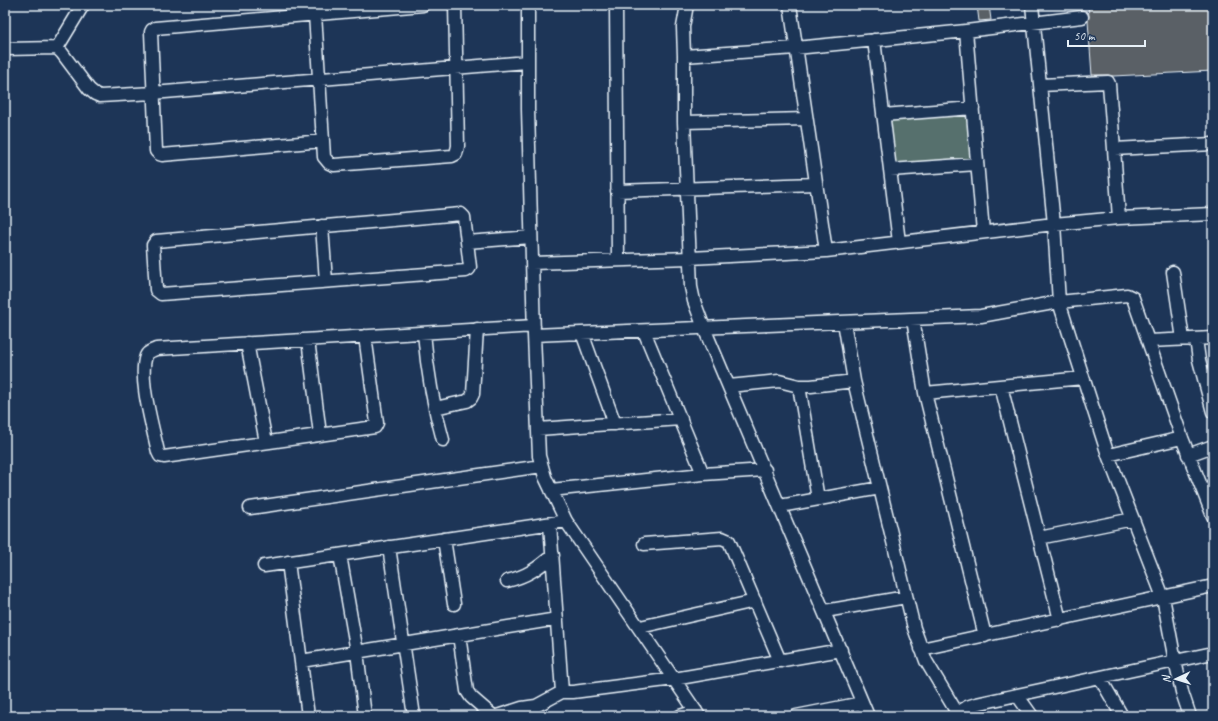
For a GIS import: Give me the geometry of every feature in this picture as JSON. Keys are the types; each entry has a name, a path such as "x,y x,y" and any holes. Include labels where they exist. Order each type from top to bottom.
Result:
{"street":[{"path":"57,48 83,5"},
{"path":"323,141 162,155 159,154 156,151 152,30 156,28 422,5"},
{"path":"315,14 324,157 329,163 334,164 452,156 456,154 458,146 455,5"},
{"path":"528,5 531,238 539,456 545,477 566,521 640,627 698,714 680,716"},
{"path":"616,5 618,259"},
{"path":"687,5 683,27 684,122 692,293 704,328 868,716"},
{"path":"790,5 826,251"},
{"path":"1032,5 1054,224 1059,302 1082,378 1108,455 1163,597 1182,692 1190,716"},
{"path":"684,56 796,48 966,32 1082,16"},
{"path":"966,32 983,232"},
{"path":"874,40 899,242"},
{"path":"5,49 57,48 89,89 100,96 153,93 528,62"},
{"path":"1040,85 1108,82 1118,218"},
{"path":"883,115 973,108"},
{"path":"684,122 806,119"},
{"path":"1114,149 1213,144"},
{"path":"890,170 977,164"},
{"path":"617,190 816,184"},
{"path":"461,214 464,217 470,267 466,271 161,294 156,290 153,245 156,241 322,226 461,214"},
{"path":"532,263 618,259 690,258 826,251 1054,224 1118,218 1213,214"},
{"path":"322,226 326,281"},
{"path":"467,242 531,238"},
{"path":"1173,272 1183,339"},
{"path":"365,336 376,425 375,427 164,457 160,456 145,390 144,369 146,356 149,351 156,349 477,329 582,333 981,316 1059,302 1127,295 1135,301 1182,438 1213,516"},
{"path":"913,319 925,392 985,636"},
{"path":"844,322 854,381 914,628 926,661 956,715 967,707 976,704 1213,652"},
{"path":"435,408 466,401 471,398 473,394 477,329"},
{"path":"644,331 703,474"},
{"path":"424,332 428,374 443,440"},
{"path":"582,333 615,424"},
{"path":"1196,338 1199,360 1213,412"},
{"path":"1149,341 1213,338"},
{"path":"308,340 320,434"},
{"path":"247,343 266,442"},
{"path":"925,392 1082,378"},
{"path":"729,386 779,381 799,386 811,386 854,381"},
{"path":"799,386 818,499"},
{"path":"1001,386 1060,620"},
{"path":"538,430 681,419"},
{"path":"1108,455 1182,438"},
{"path":"1188,454 1213,446"},
{"path":"250,508 542,466"},
{"path":"551,490 703,474 764,470"},
{"path":"780,506 880,488"},
{"path":"1039,538 1133,519"},
{"path":"264,566 566,521"},
{"path":"550,524 562,692"},
{"path":"444,539 454,604"},
{"path":"644,544 726,539 729,541 780,661"},
{"path":"389,547 414,716"},
{"path":"340,555 357,652 365,716"},
{"path":"507,581 526,575 553,556"},
{"path":"288,562 308,716"},
{"path":"921,649 1213,586"},
{"path":"824,611 906,597"},
{"path":"640,627 755,601"},
{"path":"301,661 557,620"},
{"path":"459,635 467,691 471,698 493,716"},
{"path":"497,716 522,708 536,706 562,692 574,692 674,679 841,650"},
{"path":"1100,678 1122,716"},
{"path":"1017,695 1032,716"},
{"path":"796,716 862,703"}],"green space":[{"path":"967,113 972,160 895,165 890,120"}],"building":[{"path":"977,5 989,5 991,20 979,21"},
{"path":"1088,5 1213,5 1213,71 1113,76 1092,75"}]}
